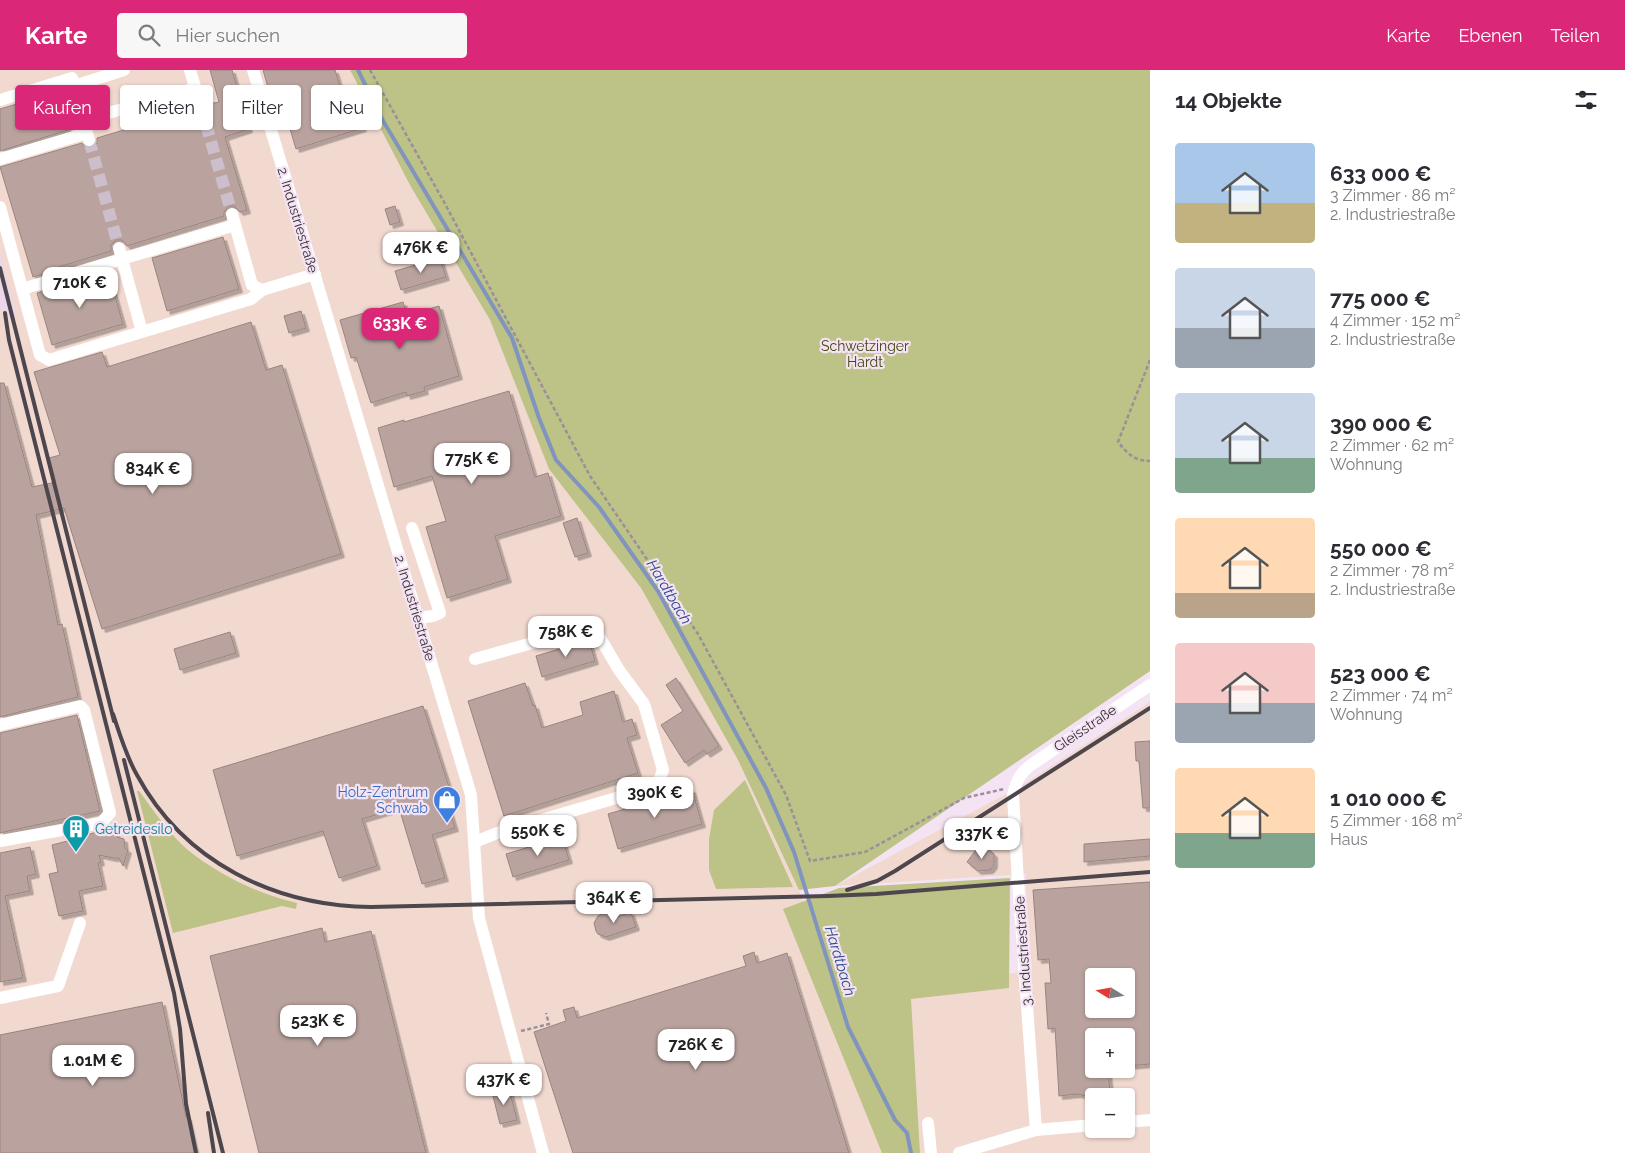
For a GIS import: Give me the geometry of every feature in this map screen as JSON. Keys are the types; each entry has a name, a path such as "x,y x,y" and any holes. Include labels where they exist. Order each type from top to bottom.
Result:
{"street":[{"path":"0,100 72,78 123,70"},
{"path":"190,70 195,85"},
{"name":"2. Industriestraße","path":"253,70 471,795 479,918 543,1153"},
{"path":"0,159 88,136 86,130"},
{"path":"0,207 40,355 49,360 251,299 262,290 315,274"},
{"path":"22,289 120,254 233,220 252,285 262,290"},
{"path":"120,254 142,332"},
{"path":"412,528 440,613 434,616 418,618"},
{"path":"475,659 593,626 619,670 644,704 663,770 657,786 497,833 475,842"},
{"name":"Gleisstraße","path":"1021,774 1031,764 1150,684"},
{"path":"0,725 80,706 84,710 110,813 101,823 0,841"},
{"name":"3. Industriestraße","path":"1021,774 1013,795 1036,1130"},
{"path":"0,998 58,986 80,924"},
{"path":"1135,1121 1150,1120"},
{"path":"928,1123 931,1153"},
{"path":"959,1153 1036,1130 1085,1126"}],"path":[{"path":"370,70 444,202 590,476 698,634 786,795 810,861 865,852 964,798 1015,786"},
{"path":"1150,360 1118,442 1129,455 1142,461 1150,461"},
{"path":"510,1034 549,1024 546,1013"}],"shaded area":[{"path":"0,70 350,70 358,85 311,85 311,130 381,130 411,187 490,320 549,469 641,588 738,760 799,890 847,1027 905,990 1032,970 1025,874 835,886 1021,786 1150,702 1150,1153 0,1153"},
{"path":"0,252 16,316 9,317 0,309"}],"green space":[{"name":"Schwetzinger Hardt","path":"350,70 1150,70 1150,671 835,886 799,890 738,760 641,588 549,469 490,320 411,187 381,130 382,85 358,85"},
{"path":"745,780 793,887 716,889 709,870 709,839 714,810"},
{"path":"137,791 139,791 174,837 200,859 213,868 254,889 297,903 296,909 282,906 173,933"},
{"path":"1010,878 1009,988 911,999 920,1153 882,1153 783,909 839,888"}],"building":[{"path":"210,70 232,70 236,85 223,85 223,130 246,130 225,137 247,210 240,212 234,206 229,206 224,212 224,216 127,246 122,240 116,240 111,245 111,251 46,271 46,273 33,277 0,167 82,143 86,148 92,148 97,143 97,138 123,130 213,130 213,103 219,102"},
{"path":"263,70 335,70 340,85 311,85 311,130 357,130 296,149 290,130 301,130 301,85 267,85"},
{"path":"15,105 15,130 68,130 0,151 0,109"},
{"path":"395,206 400,222 390,225 385,209"},
{"path":"223,237 239,289 167,311 152,258"},
{"path":"440,258 446,277 401,290 395,271"},
{"path":"108,272 123,324 52,345 37,293"},
{"path":"403,302 407,315 439,306 459,376 424,387 425,391 407,396 406,392 371,403 356,357 351,358 340,320"},
{"path":"301,311 306,328 289,333 284,316"},
{"path":"251,322 266,370 282,365 341,554 102,629 64,508 36,515 58,625 62,624 78,697 0,717 0,383 4,383 32,487 56,482 49,458 60,455 34,372 102,352 107,367"},
{"path":"509,391 535,477 548,473 561,516 495,536 508,579 447,598 426,527 446,521 432,476 394,487 378,428"},
{"path":"577,518 588,553 575,557 563,523"},
{"path":"230,632 236,653 180,670 174,649"},
{"path":"589,640 595,661 542,677 536,656"},
{"path":"676,678 719,746 707,754 704,750 685,763 661,725 683,711 666,685"},
{"path":"525,683 533,706 535,705 542,728 583,715 580,702 614,691 623,722 632,719 637,735 627,738 638,773 504,816 468,701"},
{"path":"423,706 451,793 445,795 455,828 432,835 445,878 422,884 399,808 362,819 377,866 339,878 323,831 237,856 213,770"},
{"path":"77,715 100,811 0,833 0,733"},
{"path":"1150,741 1150,808 1143,808 1139,761 1136,761 1135,742"},
{"path":"692,789 702,824 618,849 608,814"},
{"path":"115,827 117,837 124,839 125,848 128,850 123,866 119,858 99,855 101,862 98,863 103,886 79,891 83,911 59,916 49,874 58,872 52,845"},
{"path":"562,837 569,860 513,877 506,854"},
{"path":"1150,839 1150,856 1084,862 1084,844"},
{"path":"30,847 36,874 27,876 30,891 5,896 23,978 0,982 0,853"},
{"path":"987,848 994,854 994,865 990,870 978,871 967,862 976,850"},
{"path":"1150,882 1150,1064 1135,1065 1135,1028 1085,1028 1085,1078 1109,1078 1110,1088 1085,1088 1085,1096 1077,1094 1059,1096 1055,1028 1048,1029 1045,983 1051,983 1049,959 1038,960 1033,890"},
{"path":"631,912 636,927 606,937 598,934 596,931 594,923 598,916 609,913 617,917"},
{"path":"322,928 325,942 371,931 426,1153 259,1153 210,956"},
{"path":"754,952 757,963 787,953 849,1153 573,1153 534,1032 566,1021 563,1010 574,1007 577,1018 746,966 743,956"},
{"path":"162,1002 186,1117 188,1117 196,1153 0,1153 0,1035"},
{"path":"509,1088 517,1120 500,1124 492,1092"}],"waterway":[{"name":"Hardtbach","path":"358,70 382,119 512,338 539,418 556,460 599,507 658,591 766,788 794,852 848,1027 895,1120 907,1133 911,1153"}],"tunnel":[{"path":"208,130 232,214"},
{"path":"89,140 119,248"}],"railway":[{"path":"0,268 114,721"},
{"path":"5,313 9,340 174,993 180,1029 186,1104 196,1153"},
{"path":"847,890 877,881 895,871 1150,708"},
{"path":"113,714 133,768 157,806 180,832 206,855 235,873 267,888 300,898 335,905 371,907 828,896 876,894 1150,872"},
{"path":"124,760 223,1153"},
{"path":"208,1113 214,1153"}],"place":[{"name":"Holz-Zentrum Schwab","path":"447,824"},
{"name":"Getreidesilo","path":"76,853"}]}
